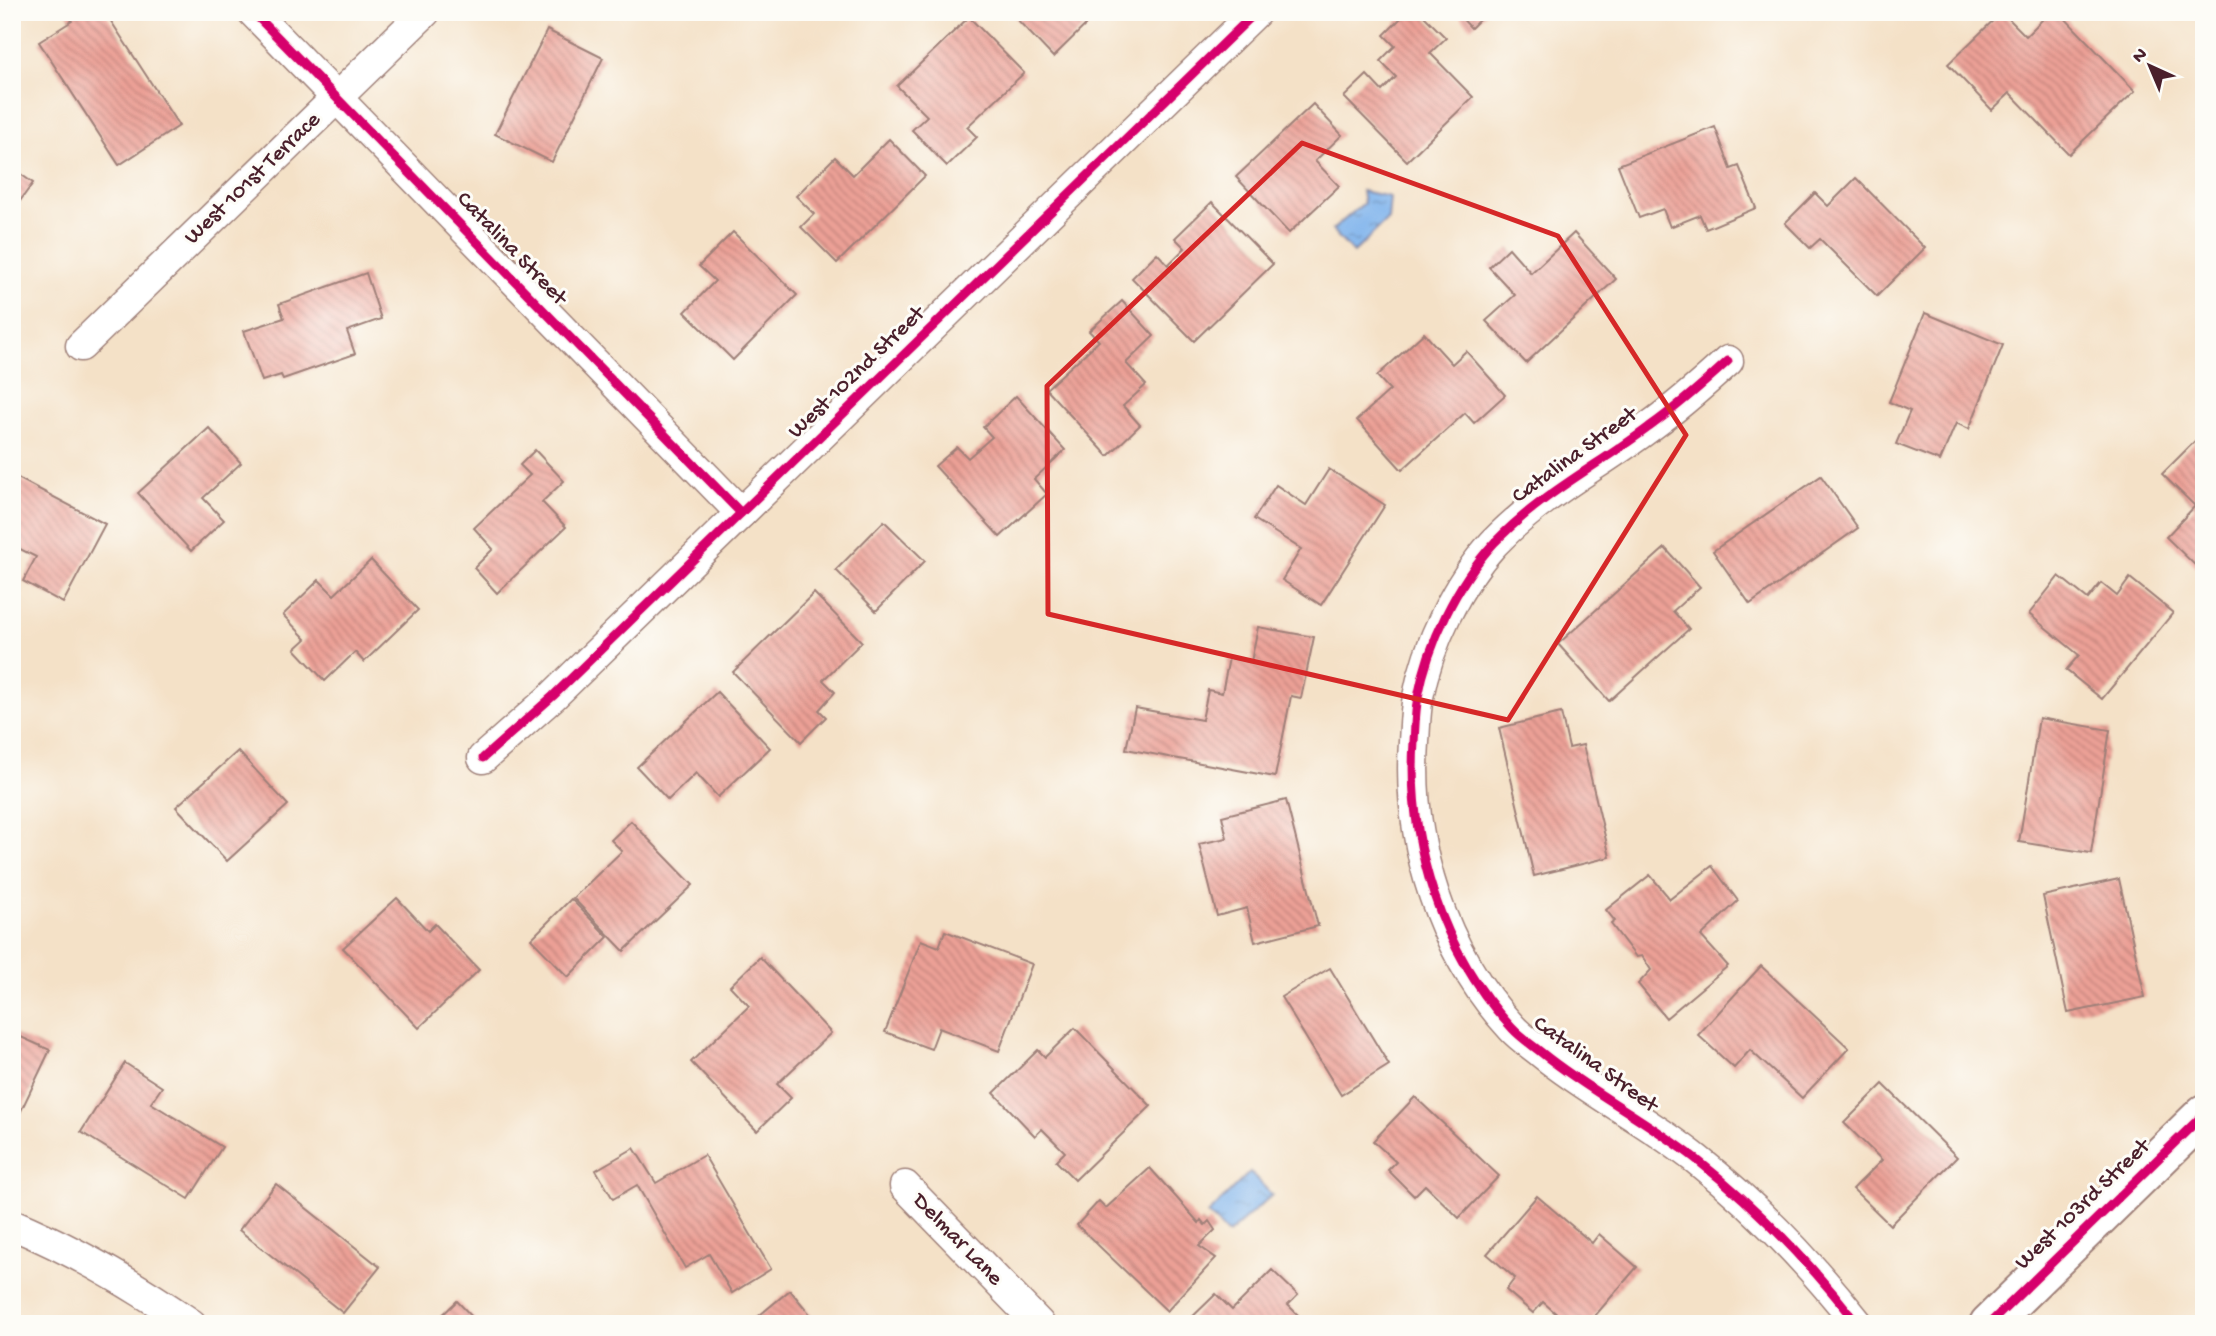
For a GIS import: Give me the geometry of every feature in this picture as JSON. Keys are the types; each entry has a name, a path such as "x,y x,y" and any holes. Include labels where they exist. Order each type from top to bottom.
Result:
{"main road":[{"name":"West 103rd Street","path":"1989,1324 2204,1114"}],"street":[{"name":"Catalina Street","path":"253,12 741,513"},
{"name":"West 101st Terrace","path":"81,346 425,12"},
{"name":"West 102nd Street","path":"483,758 553,696 1256,12"},
{"name":"Catalina Street","path":"1728,361 1648,429 1539,500 1493,544 1471,573 1436,636 1418,698 1413,764 1414,802 1429,877 1441,914 1471,976 1513,1029 1562,1069 1695,1158 1775,1228 1825,1281 1858,1324"},
{"name":"Delmar Lane","path":"905,1186 1039,1324"},
{"path":"12,1224 59,1244 141,1289 191,1324"}],"highlighted area":[{"path":"1302,143 1558,236 1686,435 1508,720 1048,614 1047,386"}],"water":[{"path":"1362,191 1390,197 1388,219 1353,253 1332,230 1364,203"},
{"path":"1250,1172 1272,1195 1228,1234 1208,1214"}],"building":[{"path":"66,12 105,12 179,126 119,165 39,42 72,21"},
{"path":"1010,12 1099,12 1053,57"},
{"path":"1407,12 1420,12 1446,38 1430,53 1473,97 1407,161 1344,97 1367,75 1382,91 1396,77 1380,61 1395,46 1384,35"},
{"path":"1456,12 1487,12 1471,28"},
{"path":"2002,12 2026,36 2050,12 2059,12 2135,91 2069,154 2010,93 1992,110 1948,64"},
{"path":"969,17 1024,73 967,127 977,137 947,166 912,130 927,116 897,86"},
{"path":"547,30 603,58 552,162 495,134"},
{"path":"1313,104 1342,135 1315,161 1339,186 1289,233 1236,177"},
{"path":"1715,127 1731,169 1739,166 1756,208 1706,229 1700,215 1670,227 1663,209 1639,218 1618,165"},
{"path":"889,139 925,176 837,263 801,227 814,214 796,196 835,157 853,175"},
{"path":"12,168 33,183 12,212"},
{"path":"1856,178 1925,248 1877,296 1820,239 1810,248 1785,223 1815,193 1828,206"},
{"path":"1212,202 1273,264 1194,341 1132,278 1157,253 1168,265 1185,248 1175,238"},
{"path":"733,232 797,295 733,360 685,312 715,281 699,266"},
{"path":"1574,233 1616,279 1526,363 1486,321 1515,295 1489,267 1509,248 1531,273"},
{"path":"366,273 381,319 347,331 355,354 283,379 281,375 262,381 244,331 284,318 279,304"},
{"path":"1122,301 1154,336 1126,363 1146,385 1123,406 1140,425 1108,456 1046,389 1099,341 1089,331"},
{"path":"1925,313 2003,345 1969,429 1956,423 1940,461 1896,444 1910,411 1889,402"},
{"path":"1424,333 1452,364 1466,351 1505,395 1474,423 1465,413 1402,470 1357,420 1390,390 1377,376"},
{"path":"1016,396 1065,450 1034,479 1047,494 1000,537 935,466 957,447 968,458 992,437 983,427"},
{"path":"209,428 241,463 203,498 224,520 191,551 138,493"},
{"path":"2197,439 2204,446 2204,574 2166,537 2195,506 2162,474"},
{"path":"535,450 564,481 542,502 566,527 497,593 474,568 493,549 474,528 530,475 520,465"},
{"path":"1329,469 1385,505 1321,605 1282,580 1301,549 1254,519 1276,485 1306,505"},
{"path":"12,475 105,524 63,603 23,581 36,557 12,545"},
{"path":"1821,476 1858,528 1750,604 1713,551"},
{"path":"884,521 925,561 876,611 836,570"},
{"path":"1665,548 1700,587 1673,611 1689,629 1609,701 1558,644"},
{"path":"371,560 418,610 364,662 355,652 325,681 295,649 306,639 283,615 319,580 334,595"},
{"path":"2059,576 2088,599 2101,583 2117,596 2130,578 2173,613 2102,699 2066,670 2079,655 2029,614"},
{"path":"814,593 862,642 823,680 835,692 819,710 826,717 801,742 733,672"},
{"path":"1258,627 1314,637 1301,698 1291,696 1275,777 1126,749 1135,708 1202,720 1208,690 1222,693 1229,658 1251,662"},
{"path":"717,692 770,748 718,797 696,773 668,800 637,767"},
{"path":"1561,713 1569,748 1583,745 1610,857 1534,876 1499,728"},
{"path":"2039,718 2110,730 2091,853 2019,842"},
{"path":"238,751 288,805 227,861 176,807"},
{"path":"1286,800 1318,926 1255,942 1247,908 1217,916 1199,844 1227,838 1222,816"},
{"path":"631,821 693,885 624,951 573,898 622,851 611,840"},
{"path":"1712,866 1738,901 1701,936 1728,966 1666,1018 1638,984 1651,970 1642,956 1636,957 1611,924 1615,921 1606,910 1650,875 1670,899"},
{"path":"2119,879 2145,997 2068,1013 2043,896"},
{"path":"397,898 428,931 435,924 479,970 419,1028 343,948"},
{"path":"571,899 608,937 568,977 531,939"},
{"path":"945,931 1032,964 999,1051 939,1028 931,1049 885,1032 921,940 939,947"},
{"path":"760,957 831,1033 777,1084 791,1098 757,1131 691,1062 749,1006 730,986"},
{"path":"1761,966 1849,1048 1802,1098 1750,1050 1734,1068 1698,1035"},
{"path":"1330,968 1389,1065 1341,1095 1281,997"},
{"path":"1075,1028 1151,1106 1075,1180 1056,1161 1065,1152 1042,1129 1035,1136 994,1093 1038,1050 1045,1057"},
{"path":"12,1033 50,1050 20,1113 12,1109"},
{"path":"125,1063 162,1087 151,1103 222,1147 189,1199 81,1132"},
{"path":"1883,1084 1957,1157 1890,1225 1853,1189 1882,1160 1844,1123"},
{"path":"1415,1097 1499,1176 1459,1218 1425,1185 1414,1196 1388,1170 1396,1162 1373,1141"},
{"path":"634,1148 656,1183 704,1155 771,1269 732,1293 709,1254 685,1268 637,1185 613,1199 596,1170"},
{"path":"1150,1168 1199,1223 1201,1220 1205,1225 1209,1221 1215,1230 1199,1246 1216,1258 1167,1311 1077,1225 1099,1201 1106,1208"},
{"path":"276,1184 380,1267 343,1313 239,1230"},
{"path":"1537,1196 1592,1243 1599,1234 1637,1267 1588,1324 1568,1324 1543,1302 1533,1313 1506,1290 1515,1278 1487,1254"},
{"path":"1272,1270 1298,1295 1288,1305 1307,1324 1185,1324 1216,1294 1232,1310"},
{"path":"790,1290 818,1324 749,1324"},
{"path":"457,1301 479,1324 433,1324"}],"cycle path":[{"path":"253,12 741,513"},
{"path":"483,758 553,696 1256,12"},
{"path":"1728,361 1659,419 1531,510 1494,543 1468,576 1437,636 1418,697 1413,780 1417,819 1423,857 1448,931 1487,998 1512,1028 1579,1081 1658,1131 1719,1177 1782,1237 1858,1324"},
{"path":"1989,1324 2204,1114"}]}
